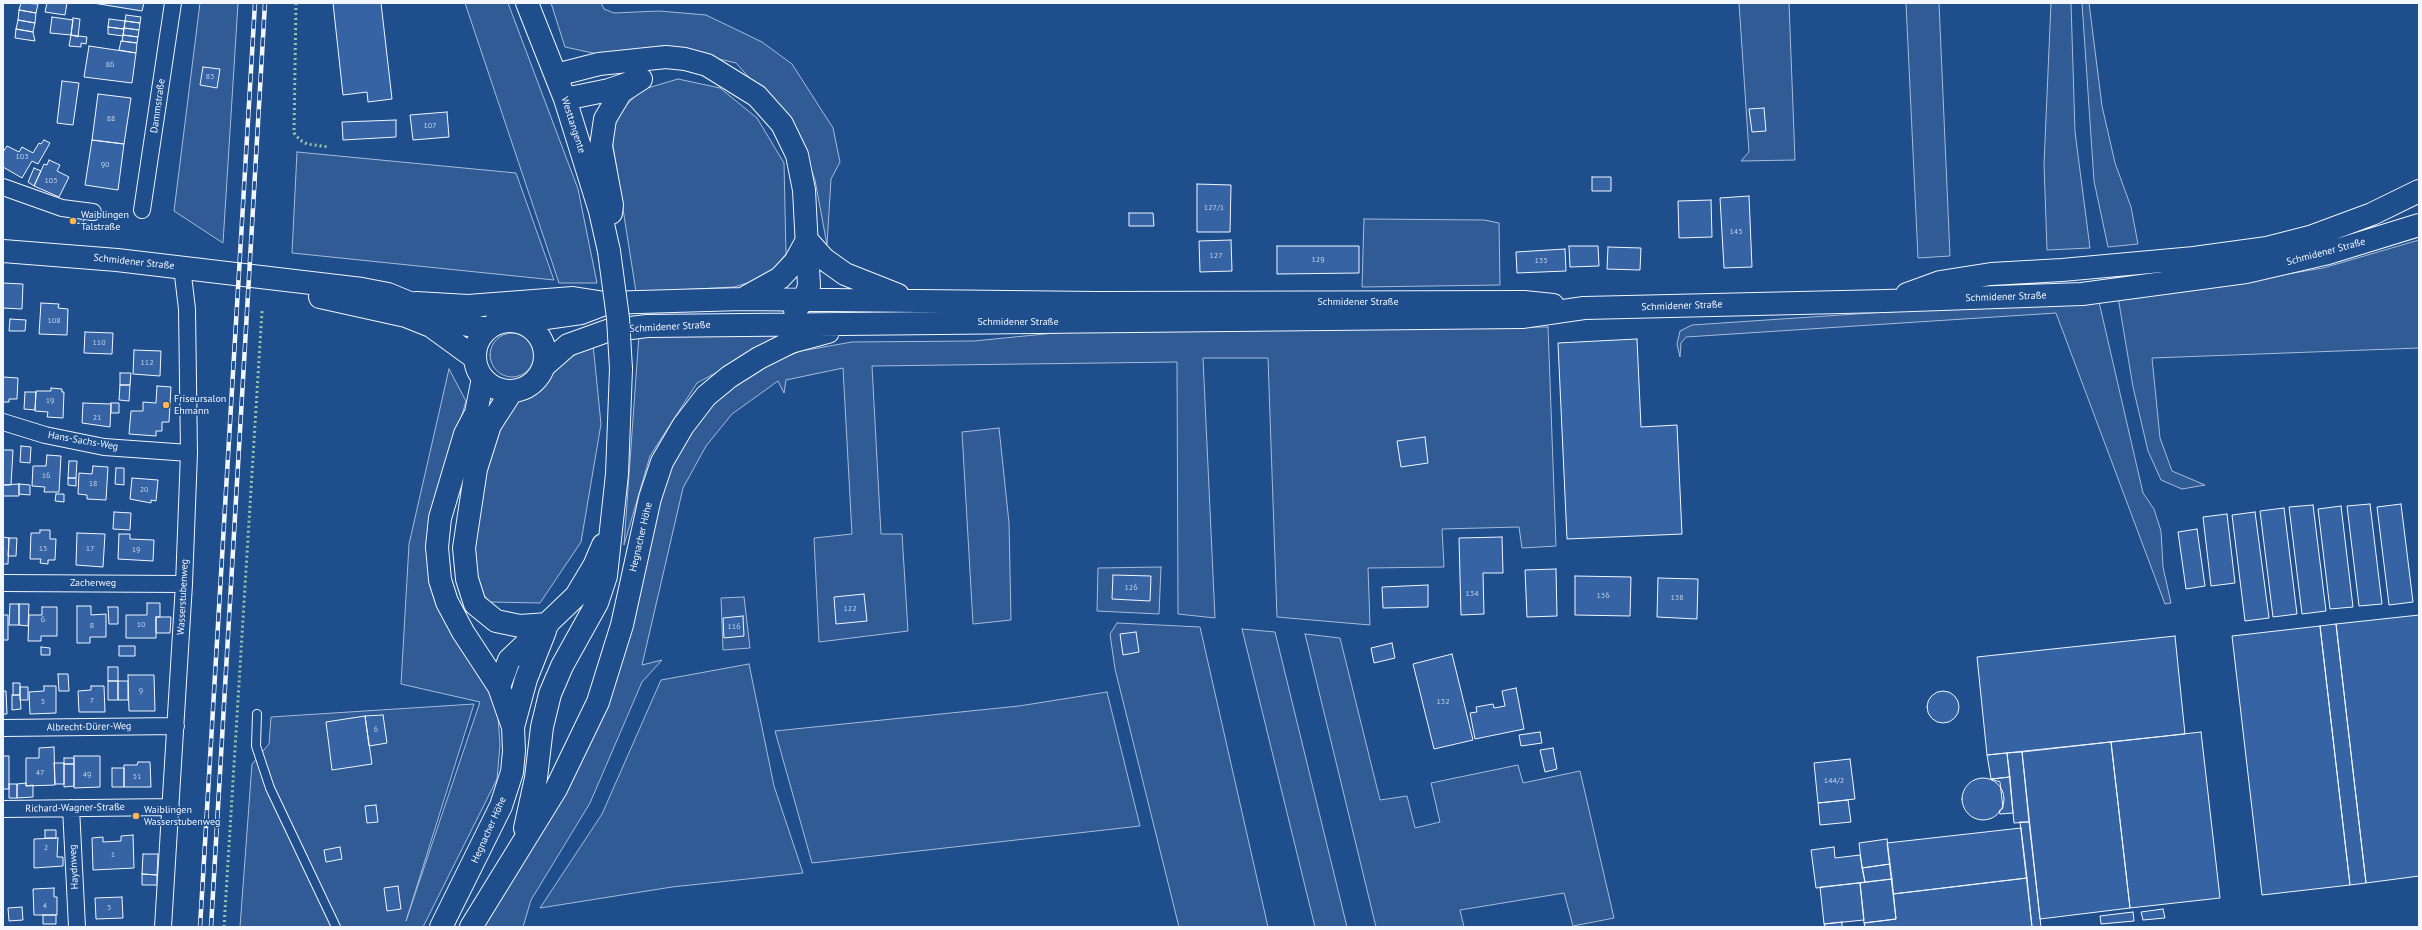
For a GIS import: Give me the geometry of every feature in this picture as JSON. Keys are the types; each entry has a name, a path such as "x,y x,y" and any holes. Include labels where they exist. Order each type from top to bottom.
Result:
{"main road":[{"name":"Westtangente","path":"527,3 565,99 600,210 608,247"},
{"path":"556,75 599,64 666,57 685,59 707,65 757,96 782,124 797,155 804,190 809,286 804,300 783,325"},
{"path":"565,99 609,90 656,73 675,71 699,72 730,78"},
{"path":"608,247 612,205 601,146 605,119 621,92 641,79"},
{"path":"1885,301 1940,282 1992,274 2062,270 2194,258 2267,248 2310,237 2372,214 2419,191"},
{"name":"Schmidener Straße","path":"416,303 468,306 573,298 605,304 742,299 918,301 1252,312 1522,317 1584,308 1885,301 2082,294 2198,280 2246,272 2328,253 2419,225"},
{"path":"742,299 780,278 795,262 807,240"},
{"name":"Schmidener Straße","path":"807,240 824,259 845,274 870,286 918,301"},
{"name":"Hegnacher Höhe","path":"521,845 536,778 542,727 550,694 562,666 597,602 606,576 617,467 622,369 608,247"},
{"name":"Schmidener Straße","path":"3,251 182,267 264,279 362,289 388,294 416,303 458,323 488,329"},
{"name":"Schmidener Straße","path":"264,279 303,294 406,316 431,326 479,368"},
{"name":"Schmidener Straße","path":"518,322 581,313 605,304"},
{"name":"Schmidener Straße","path":"544,366 568,345 607,331 675,325 783,325 1252,312"},
{"path":"508,321 518,322 529,326 537,334 543,344 545,355 544,366 532,383 512,391 501,390 491,385 479,368 481,337 488,329 508,321"},
{"name":"Hegnacher Höhe","path":"471,927 556,789 598,702 622,625 650,498 662,462 683,426 706,396 729,377 759,358 791,342 863,323"},
{"name":"Hegnacher Höhe","path":"479,368 476,412 465,434 440,518 437,547 440,580 447,602 463,632 499,686 513,727"},
{"path":"512,391 490,425 476,469 464,548 467,579 475,604 496,621 520,626 548,624"},
{"name":"Hegnacher Höhe","path":"499,686 509,660 576,596 594,566 610,525"},
{"name":"Hegnacher Höhe","path":"441,927 501,806 512,772 513,727 526,679 548,624"}],"street":[{"name":"Dammstraße","path":"142,210 173,3"},
{"path":"3,187 62,208 93,212"},
{"name":"Wasserstubenweg","path":"163,927 184,584 189,453 187,309 182,267"},
{"name":"Hans-Sachs-Weg","path":"3,422 45,435 104,447 189,453"},
{"name":"Zacherweg","path":"3,583 184,584"},
{"name":"Albrecht-Dürer-Weg","path":"3,728 176,726"},
{"name":"Richard-Wagner-Straße","path":"3,809 171,807"},
{"name":"Haydnweg","path":"71,808 76,927"}],"lane":[{"path":"257,714 256,746 270,788 336,927"}],"shaded area":[{"path":"200,3 238,3 223,243 174,211"},
{"path":"465,3 508,3 578,189 597,283 559,283"},
{"path":"551,3 601,3 604,9 614,13 659,11 706,15 762,42 792,64 833,128 840,162 831,179 827,245 815,180 797,131 736,63 663,46 602,55 565,47"},
{"path":"1739,3 1789,3 1795,160 1741,161 1749,152"},
{"path":"1906,3 1939,3 1950,256 1918,258"},
{"path":"2051,3 2071,3 2075,132 2090,248 2047,250 2044,164"},
{"path":"2082,3 2089,3 2102,106 2115,163 2131,207 2138,244 2108,247 2094,181"},
{"path":"678,79 720,88 757,118 784,163 786,254 767,277 734,287 636,292 612,139 618,114 641,90"},
{"path":"297,152 516,173 554,280 292,253"},
{"path":"1364,219 1484,220 1499,223 1500,285 1362,287"},
{"path":"2419,240 2419,348 2152,358 2160,438 2172,471 2205,485 2182,489 2161,480 2148,451 2133,387 2118,297 2205,288 2323,268"},
{"path":"2099,302 2143,493 2154,509 2161,531 2163,567 2171,603 2165,604 2056,313 1686,337 1681,343 1680,357 1677,344 1680,331 1692,325 2005,304"},
{"path":"1548,327 1556,546 1522,548 1519,527 1442,529 1444,567 1368,568 1370,625 1277,617 1268,358 1203,358 1215,618 1178,614 1177,362 872,366 881,534 902,534 908,631 819,642 814,538 852,534 843,368 786,380 784,393 778,381 732,414 706,446 683,488 642,665 662,660 642,682 590,803 531,900 523,927 482,927 561,801 676,455 701,419 723,394 764,365 801,351 852,342 974,341 1075,331"},
{"path":"512,333 524,337 530,343 534,355 530,367 524,373 512,377 500,373 494,367 490,355 494,343 500,337"},
{"path":"790,333 697,383 650,456 624,545 639,335"},
{"path":"593,344 601,424 581,542 540,603 490,602 481,592 474,563 481,484 499,426 515,403 539,392 561,363"},
{"path":"449,369 466,401 429,528 498,716 500,745 497,779 423,927 240,927 252,764 269,744 271,717 474,704 406,921 480,702 401,684 409,544"},
{"path":"999,428 1009,523 1011,620 973,624 962,432"},
{"path":"1161,567 1159,614 1097,611 1098,568"},
{"path":"744,597 750,648 723,650 721,598"},
{"path":"1117,623 1200,627 1268,927 1179,927 1115,669 1110,634"},
{"path":"1242,629 1275,632 1347,927 1315,927"},
{"path":"1305,634 1340,638 1380,800 1407,796 1415,828 1440,822 1431,783 1518,765 1523,783 1580,771 1614,918 1573,926 1564,893 1460,910 1464,927 1376,927"},
{"path":"749,664 774,786 803,873 672,887 540,908 602,814 661,680"},
{"path":"1107,692 1140,826 812,863 775,731 1019,706"}],"building":[{"path":"21,3 38,4 36,13 19,10"},
{"path":"47,3 67,3 65,15 45,12"},
{"path":"93,3 144,3 142,11"},
{"path":"333,3 381,3 392,99 368,102 367,92 343,95"},
{"path":"19,10 36,13 35,23 18,20"},
{"path":"126,15 141,17 140,23 125,21"},
{"path":"52,17 73,20 71,35 50,33"},
{"path":"73,18 80,19 78,37 71,35"},
{"path":"109,19 125,21 124,29 108,27"},
{"path":"18,20 35,23 33,32 16,29"},
{"path":"125,21 140,23 139,30 124,28"},
{"path":"108,27 124,29 123,36 108,34"},
{"path":"124,28 139,30 138,37 123,35"},
{"path":"16,29 33,32 35,41 15,38"},
{"path":"71,35 87,37 86,44 81,43 81,47 69,46"},
{"path":"123,35 138,37 137,43 122,41"},
{"path":"121,41 137,43 136,53 119,50"},
{"path":"89,46 136,53 132,83 84,77"},
{"path":"203,67 220,69 217,88 200,85"},
{"path":"62,81 79,83 73,125 57,123"},
{"path":"98,94 131,98 124,144 92,140"},
{"path":"1764,108 1766,131 1752,132 1749,109"},
{"path":"447,112 449,137 413,140 410,115"},
{"path":"396,120 396,137 343,140 342,122"},
{"path":"44,140 50,143 38,164 32,161 22,178 3,167 3,152 7,146 19,152 22,147 33,153 39,143 41,144"},
{"path":"92,140 124,144 118,190 85,185"},
{"path":"49,160 60,165 57,171 69,177 59,197 34,186 44,164 47,165"},
{"path":"34,168 41,171 34,186 28,182"},
{"path":"1592,177 1611,177 1611,191 1592,191"},
{"path":"1197,184 1231,185 1230,232 1197,232"},
{"path":"1749,196 1752,267 1724,268 1720,198"},
{"path":"1711,200 1712,237 1679,238 1678,201"},
{"path":"1129,213 1153,213 1154,226 1129,226"},
{"path":"71,217 84,219 83,224 70,222"},
{"path":"1231,240 1232,271 1200,272 1199,241"},
{"path":"1277,246 1359,246 1359,273 1277,274"},
{"path":"1569,246 1598,246 1599,266 1570,267"},
{"path":"1608,247 1641,248 1640,270 1607,269"},
{"path":"1565,249 1566,271 1517,273 1516,252"},
{"path":"3,283 23,284 22,309 3,308"},
{"path":"41,303 59,304 58,308 68,309 67,335 39,334"},
{"path":"10,319 26,320 25,331 9,331"},
{"path":"85,332 113,333 112,354 84,353"},
{"path":"1637,339 1641,427 1677,425 1682,534 1567,539 1558,343"},
{"path":"134,350 161,351 160,376 133,374"},
{"path":"120,373 131,373 130,385 120,385"},
{"path":"3,377 18,378 17,399 9,399 9,402 3,402"},
{"path":"120,385 130,385 129,401 119,400"},
{"path":"157,386 171,387 169,422 162,422 162,431 156,431 156,436 129,434 131,411 143,411 143,402 156,403"},
{"path":"51,388 62,389 62,392 64,392 63,418 47,417 48,412 35,411 36,391 51,391"},
{"path":"25,392 36,392 35,410 24,409"},
{"path":"83,403 111,404 110,427 82,423"},
{"path":"111,403 119,403 119,413 111,413"},
{"path":"1425,437 1428,463 1401,467 1397,441"},
{"path":"21,446 31,447 30,463 20,462"},
{"path":"3,450 13,450 11,485 3,485"},
{"path":"47,455 61,456 59,492 44,492 45,487 32,486 33,466 46,466"},
{"path":"69,461 77,461 76,478 68,478"},
{"path":"93,466 108,467 106,500 87,499 87,495 78,494 79,473 92,474"},
{"path":"116,468 124,468 124,485 115,484"},
{"path":"68,478 76,478 76,486 68,485"},
{"path":"132,478 158,480 156,501 151,500 151,503 130,499"},
{"path":"19,484 19,496 3,496 3,485"},
{"path":"19,484 30,485 30,495 19,494"},
{"path":"56,494 64,494 64,502 55,501"},
{"path":"2370,504 2382,604 2359,606 2347,506"},
{"path":"2401,504 2413,602 2389,605 2377,507"},
{"path":"2313,505 2326,611 2302,614 2289,507"},
{"path":"2341,506 2353,607 2330,609 2318,509"},
{"path":"2284,508 2297,614 2273,617 2260,511"},
{"path":"114,512 131,513 130,530 113,529"},
{"path":"2255,512 2269,618 2245,621 2232,515"},
{"path":"2227,514 2235,583 2211,586 2203,517"},
{"path":"2197,529 2205,586 2186,589 2178,532"},
{"path":"40,530 50,530 50,539 56,539 55,560 48,560 48,564 40,563 41,559 30,559 31,533 40,533"},
{"path":"77,533 105,534 103,567 76,565"},
{"path":"119,534 130,534 130,539 154,540 153,561 118,559"},
{"path":"3,537 9,538 8,564 3,564"},
{"path":"1502,537 1503,573 1483,573 1484,614 1461,615 1459,538"},
{"path":"9,538 17,538 16,556 8,556"},
{"path":"1556,569 1557,616 1527,617 1525,570"},
{"path":"1113,575 1151,576 1150,601 1112,599"},
{"path":"1575,576 1631,577 1630,616 1575,615"},
{"path":"1658,578 1698,579 1697,619 1657,617"},
{"path":"1428,585 1428,607 1383,608 1382,587"},
{"path":"864,594 867,621 836,624 834,597"},
{"path":"147,603 160,603 160,617 156,617 156,638 126,638 126,615 147,615"},
{"path":"10,604 19,604 19,625 9,625"},
{"path":"19,604 29,604 28,626 19,625"},
{"path":"77,606 91,606 91,615 106,614 106,637 90,637 90,643 77,643"},
{"path":"42,607 57,607 57,636 41,636 41,641 28,641 29,615 42,615"},
{"path":"108,607 118,607 118,624 109,624"},
{"path":"3,615 8,615 8,640 3,640"},
{"path":"2419,615 2419,876 2366,883 2336,624"},
{"path":"743,616 744,636 724,638 723,618"},
{"path":"156,617 171,617 170,633 156,633"},
{"path":"2336,624 2366,883 2350,885 2320,626"},
{"path":"2320,626 2350,885 2262,895 2232,636"},
{"path":"1136,632 1139,652 1123,655 1120,634"},
{"path":"2175,636 2185,734 1987,755 1977,657"},
{"path":"1392,643 1395,658 1374,663 1371,648"},
{"path":"119,646 135,646 135,656 119,656"},
{"path":"41,647 50,648 50,655 41,655"},
{"path":"1452,654 1473,740 1434,749 1413,664"},
{"path":"108,667 118,667 118,681 108,681"},
{"path":"58,674 68,674 69,691 59,691"},
{"path":"128,675 154,675 155,711 129,711"},
{"path":"108,681 118,681 118,700 108,700"},
{"path":"118,681 128,681 128,700 118,700"},
{"path":"13,683 20,683 20,695 13,695"},
{"path":"44,686 56,686 56,713 30,714 29,692 44,691"},
{"path":"91,686 104,686 105,712 79,712 78,691 91,690"},
{"path":"20,687 28,687 28,700 20,700"},
{"path":"1516,688 1524,729 1475,739 1470,713 1477,712 1476,707 1493,704 1494,708 1505,706 1502,691"},
{"path":"3,691 6,691 7,714 3,714"},
{"path":"1940,691 1946,691 1955,695 1959,707 1955,719 1946,723 1940,723 1931,719 1927,710 1927,704 1931,695"},
{"path":"12,695 20,695 21,709 12,710"},
{"path":"383,715 387,743 369,746 365,716"},
{"path":"365,716 372,764 332,770 326,722"},
{"path":"1540,732 1542,743 1521,746 1519,735"},
{"path":"2201,732 2220,898 2130,908 2111,742"},
{"path":"2111,742 2130,908 2040,919 2022,752"},
{"path":"54,747 55,785 26,786 26,758 39,758 39,748"},
{"path":"1553,748 1557,769 1545,772 1540,750"},
{"path":"2022,752 2029,822 2014,823 2007,753"},
{"path":"2007,753 2010,777 1991,779 1987,755"},
{"path":"3,756 9,756 9,789 3,789"},
{"path":"74,756 100,756 100,787 74,788"},
{"path":"64,758 74,758 74,764 64,764"},
{"path":"1850,759 1855,799 1818,803 1814,763"},
{"path":"138,762 150,762 151,787 124,787 124,765 137,765"},
{"path":"54,763 64,763 64,784 55,784"},
{"path":"64,764 74,764 74,786 64,787"},
{"path":"112,768 124,768 124,787 112,787"},
{"path":"2010,777 2013,813 2000,814 1999,811 2003,808 2000,782 1991,779"},
{"path":"1983,778 1998,784 2004,799 1998,814 1983,820 1968,814 1962,799 1968,784"},
{"path":"26,783 26,786 33,785 33,797 17,798 17,784"},
{"path":"9,784 17,784 17,798 9,798"},
{"path":"1848,800 1851,822 1820,825 1818,803"},
{"path":"376,805 378,822 367,823 365,806"},
{"path":"2020,822 2029,822 2041,927 2032,927"},
{"path":"2021,828 2027,878 1893,894 1887,843"},
{"path":"45,830 56,830 56,838 45,838"},
{"path":"133,835 134,868 93,870 92,838 103,837 103,842 121,841 121,836"},
{"path":"58,838 57,857 63,857 63,866 34,868 34,839"},
{"path":"1887,839 1890,864 1862,868 1859,843"},
{"path":"340,847 342,859 326,862 324,850"},
{"path":"1834,847 1835,858 1860,855 1865,882 1816,888 1811,850"},
{"path":"143,854 158,854 157,875 142,874"},
{"path":"1890,864 1892,879 1865,882 1862,868"},
{"path":"142,874 157,875 157,885 142,885"},
{"path":"2027,878 2032,927 1865,927 1864,923 1896,919 1893,894"},
{"path":"1892,879 1896,919 1864,923 1860,883"},
{"path":"1860,883 1864,920 1824,924 1820,887"},
{"path":"398,886 401,909 387,911 384,888"},
{"path":"54,888 54,897 57,897 57,915 34,915 33,889"},
{"path":"122,897 123,918 96,919 95,898"},
{"path":"22,907 23,920 9,921 8,908"},
{"path":"2163,909 2165,918 2143,920 2141,912"},
{"path":"2133,912 2134,921 2101,924 2100,916"},
{"path":"43,915 56,915 56,924 43,924"},
{"path":"1842,922 1842,927 1825,927 1824,924"}],"railway":[{"path":"200,927 255,3"},
{"path":"211,927 265,3"}],"hedge":[{"path":"296,3 294,133 300,140 307,144 329,147"},
{"path":"224,927 262,311"}],"place":[{"name":"Waiblingen Talstraße","path":"73,221"},
{"name":"Friseursalon Ehmann","path":"166,405"},
{"name":"Waiblingen Wasserstubenweg","path":"136,816"}]}
